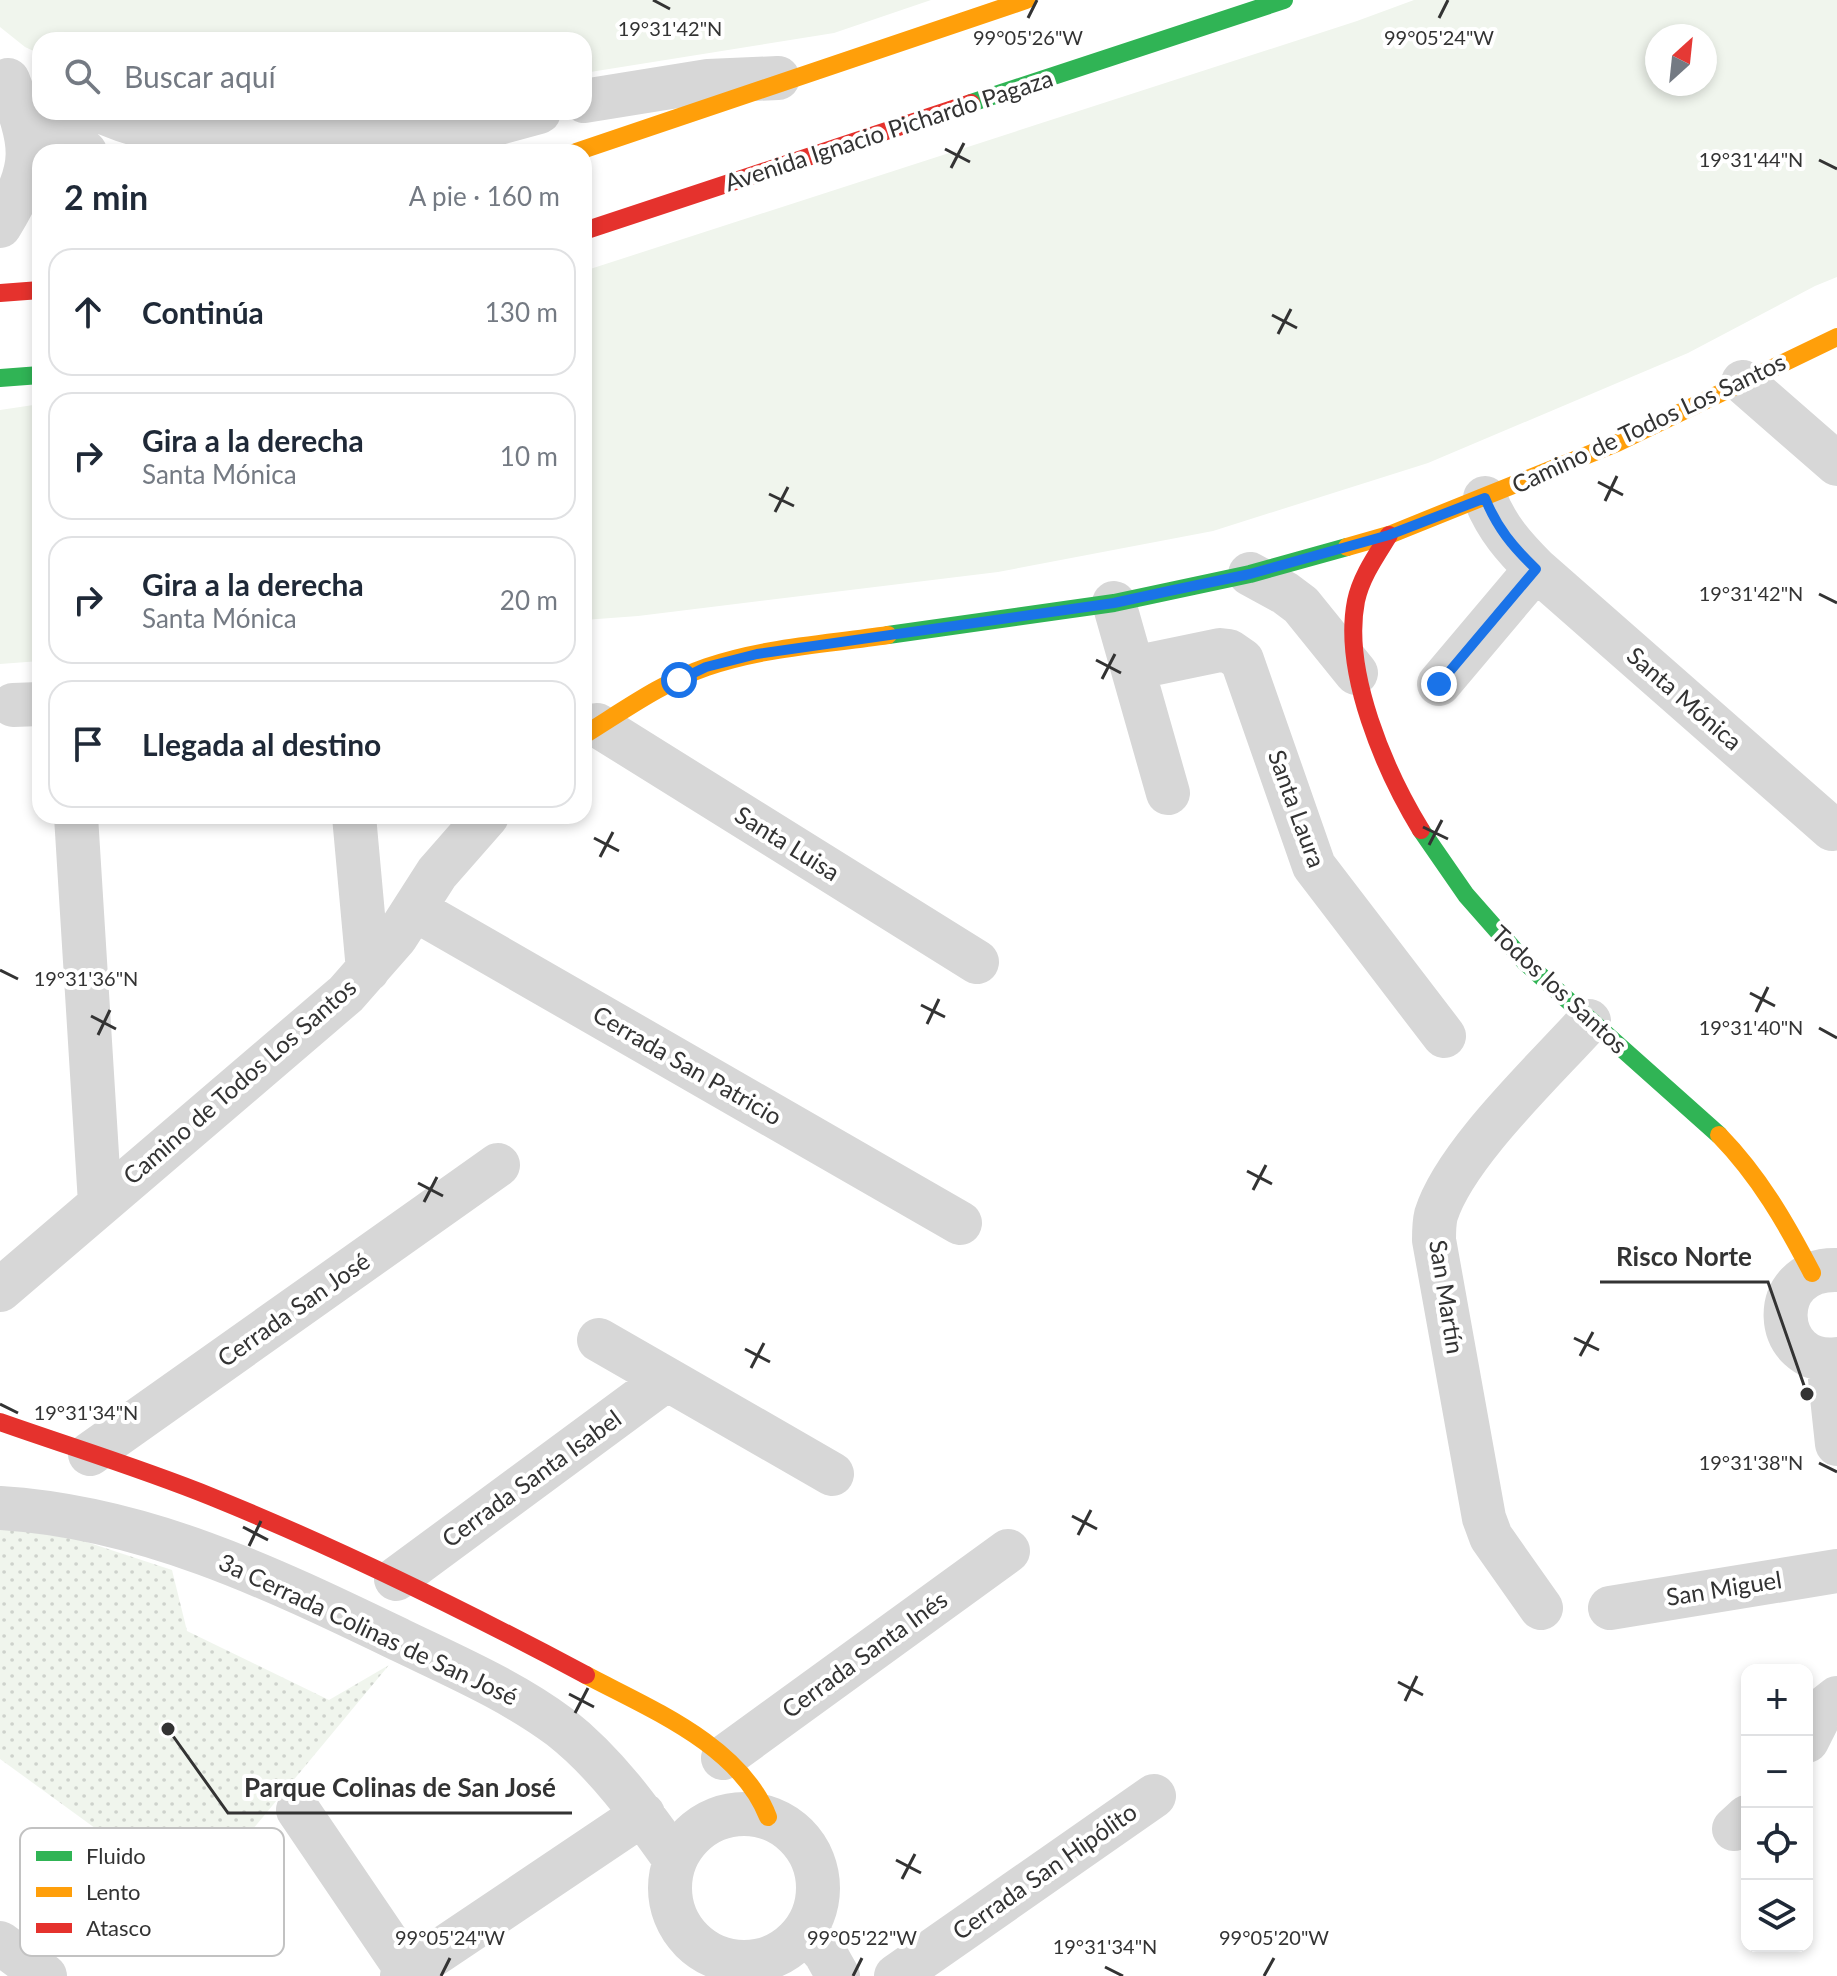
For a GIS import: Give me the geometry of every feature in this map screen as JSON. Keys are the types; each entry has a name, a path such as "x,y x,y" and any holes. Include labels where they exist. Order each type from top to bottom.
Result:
{"street":[{"path":"592,146 1026,0"},
{"name":"Avenida Ignacio Pichardo Pagaza","path":"592,228 1284,0"},
{"path":"592,100 708,81 793,77"},
{"path":"16,82 32,101"},
{"path":"0,226 23,185 27,168 26,134 16,82"},
{"path":"51,120 76,144"},
{"path":"121,120 169,134 214,140 290,141 366,132 465,131"},
{"path":"427,144 508,120"},
{"path":"0,233 32,231"},
{"path":"0,293 32,291"},
{"name":"Camino de Todos Los Santos","path":"592,729 652,693 706,667 757,654 1114,603 1250,574 1389,535 1617,443 1837,337"},
{"path":"0,378 32,376"},
{"path":"1743,382 1837,464"},
{"name":"Santa Mónica","path":"1485,498 1494,520 1510,543 1536,569 1832,829"},
{"name":"Todos los Santos","path":"1389,535 1356,601 1356,673 1397,787 1431,850 1459,890 1498,935 1732,1149 1758,1178 1789,1229 1824,1272"},
{"path":"1439,684 1536,569"},
{"name":"Todos los Santos","path":"1250,574 1301,605 1356,673"},
{"path":"1114,603 1168,793"},
{"name":"Santa Laura","path":"1133,668 1220,650 1229,651 1242,660 1314,866 1444,1036"},
{"name":"Santa Luisa","path":"592,731 977,962"},
{"path":"76,824 100,1203"},
{"path":"355,824 368,970"},
{"name":"Camino de Todos Los Santos","path":"0,1290 346,994 396,937 437,873 480,824"},
{"name":"Cerrada San Patricio","path":"414,909 960,1223"},
{"name":"San Martín","path":"1541,1608 1491,1537 1484,1518 1434,1240 1435,1217 1466,1161 1589,1021"},
{"name":"Cerrada San José","path":"90,1454 498,1165"},
{"path":"1824,1272 1799,1281 1790,1293 1785,1308 1785,1323 1800,1349 1813,1357 1832,1360 1837,1444"},
{"path":"599,1340 832,1474"},
{"name":"Cerrada Santa Isabel","path":"396,1579 667,1379"},
{"path":"0,1422 222,1502 300,1534 522,1641 666,1719 723,1758 743,1775 761,1799 768,1817"},
{"name":"3a Cerrada Colinas de San José","path":"0,1508 77,1516 141,1530 275,1582 482,1680 560,1727 599,1763 643,1814 675,1860"},
{"name":"Cerrada Santa Inés","path":"723,1758 1008,1551"},
{"name":"San Miguel","path":"1610,1608 1837,1571"},
{"path":"1810,1736 1823,1709 1837,1698"},
{"name":"Cerrada San Hipólito","path":"896,1976 1154,1796"},
{"path":"298,1810 405,1974 643,1814"},
{"path":"740,1814 768,1817 785,1826 812,1855 819,1894 815,1914 806,1931 789,1949 767,1960 743,1963 720,1959 698,1947 681,1929 672,1907 669,1883 675,1860 690,1836 713,1820 740,1814"},
{"path":"806,1931 825,1953 838,1976"},
{"path":"0,1943 45,1976"}],"shaded area":[{"path":"0,0 931,0 834,33 592,72 592,32 32,32 32,50 0,27"},
{"path":"1414,0 1837,0 1837,277 1688,353 1428,463 1213,531 998,572 592,619 592,268"},
{"path":"32,405 32,662 0,664 0,410"},
{"path":"0,1525 47,1529 172,1570 187,1631 329,1700 389,1665 254,1828 95,1828 0,1759"}],"traffic: fast":[{"path":"971,103 1284,0"},
{"path":"0,378 32,376"},
{"path":"888,635 1114,603 1250,574 1347,547"},
{"path":"1421,830 1466,895 1525,962 1719,1135"}],"traffic: slow":[{"path":"592,147 1026,0"},
{"path":"1347,547 1389,535 1617,443 1837,337"},
{"path":"592,730 659,689 707,667 774,650 888,635"},
{"path":"1719,1135 1771,1201 1812,1273"},
{"path":"586,1675 664,1716 715,1749 737,1769 755,1792 768,1817"}],"traffic: jam":[{"path":"592,228 971,103"},
{"path":"0,293 32,291"},
{"path":"1389,535 1358,592 1353,629 1355,658 1361,689 1381,750 1421,830"},
{"path":"0,1422 160,1477 260,1517 401,1581 586,1675"}],"place":[{"name":"Risco Norte","path":"1807,1394"},
{"name":"Parque Colinas de San José","path":"168,1729"}],"route":[{"path":"679,680 706,667 757,654 1114,603 1250,574 1389,535 1485,498 1494,520 1510,543 1536,569 1439,684"}]}
